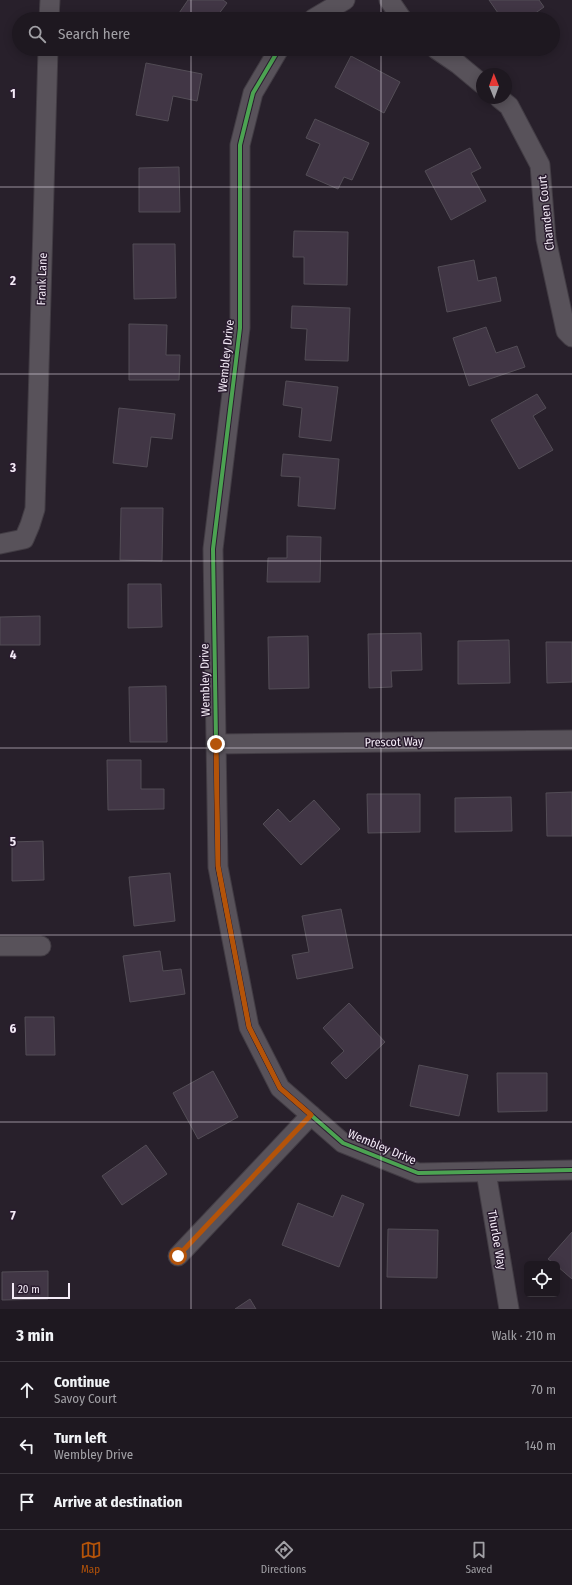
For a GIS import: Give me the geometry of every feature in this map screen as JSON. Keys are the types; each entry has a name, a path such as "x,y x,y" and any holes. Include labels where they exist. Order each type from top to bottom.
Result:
{"street":[{"path":"49,12 50,0"},
{"path":"325,12 345,0"},
{"path":"389,0 397,12"},
{"name":"Frank Lane","path":"0,544 24,539 35,509 48,56"},
{"name":"Wembley Drive","path":"275,56 253,93 240,145 240,328 213,549 218,866 249,1027 280,1088 343,1143 418,1174 572,1170"},
{"path":"446,56 476,79"},
{"name":"Chamden Court","path":"506,104 509,106 540,165 546,239 566,331 572,337"},
{"name":"Prescot Way","path":"216,744 572,740"},
{"path":"0,946 41,946"},
{"path":"178,1256 311,1115"},
{"name":"Thurloe Way","path":"486,1172 509,1309"}],"building":[{"path":"188,0 223,0 227,3 220,12 180,12"},
{"path":"489,0 539,0 544,7 537,12 497,12"},
{"path":"351,56 400,82 384,113 335,87"},
{"path":"146,63 202,74 197,101 173,96 168,121 136,115"},
{"path":"315,119 369,143 352,180 344,177 338,189 306,175 320,144 306,138"},
{"path":"470,148 481,168 471,173 486,201 451,220 425,171"},
{"path":"179,167 180,212 139,212 139,168"},
{"path":"294,231 348,232 347,285 304,284 304,257 293,257"},
{"path":"133,244 175,244 176,298 134,299"},
{"path":"474,260 478,281 496,277 501,301 447,312 438,267"},
{"path":"292,306 350,308 348,361 305,360 307,329 291,328"},
{"path":"129,324 167,325 166,355 180,355 179,380 129,380"},
{"path":"486,327 496,353 517,346 525,367 469,386 453,338"},
{"path":"286,381 338,387 331,441 299,437 302,408 283,405"},
{"path":"537,394 546,408 533,416 553,450 519,469 491,420"},
{"path":"119,408 175,414 172,439 151,437 147,467 113,463"},
{"path":"283,454 339,459 335,509 298,506 300,477 281,476"},
{"path":"121,508 163,508 162,561 120,560"},
{"path":"287,536 321,537 320,582 267,582 268,558 287,558"},
{"path":"128,584 161,584 162,627 128,628"},
{"path":"40,616 40,645 0,645 0,617"},
{"path":"421,633 422,670 391,671 392,687 369,688 368,634"},
{"path":"308,636 309,688 269,689 268,637"},
{"path":"509,640 510,683 458,684 458,641"},
{"path":"546,642 572,642 572,682 547,683"},
{"path":"166,686 167,742 130,742 129,687"},
{"path":"107,760 141,760 141,789 164,789 164,809 108,810"},
{"path":"572,792 572,836 547,836 546,793"},
{"path":"367,794 420,794 420,832 368,833"},
{"path":"511,797 512,831 455,832 455,798"},
{"path":"314,800 340,829 301,865 263,824 278,809 290,822"},
{"path":"43,841 44,880 12,881 12,842"},
{"path":"170,873 175,921 134,926 129,877"},
{"path":"341,909 353,968 297,979 292,955 309,952 302,916"},
{"path":"160,951 163,971 181,969 185,994 130,1002 123,956"},
{"path":"349,1003 385,1042 346,1079 331,1063 344,1051 323,1028"},
{"path":"25,1017 54,1017 55,1055 26,1055"},
{"path":"419,1065 468,1075 459,1116 410,1106"},
{"path":"213,1071 238,1117 198,1139 173,1093"},
{"path":"497,1073 547,1073 547,1111 498,1112"},
{"path":"146,1145 167,1174 122,1205 102,1176"},
{"path":"342,1195 364,1204 339,1267 282,1245 298,1203 333,1217"},
{"path":"388,1229 438,1230 437,1278 387,1277"},
{"path":"572,1232 572,1279 560,1269 560,1261 551,1261 548,1259"},
{"path":"48,1271 48,1299 2,1300 2,1272"},
{"path":"250,1299 256,1309 235,1309"}],"cycle path":[{"path":"275,56 253,93 240,145 240,328 213,549 218,867 249,1027 280,1088 343,1143 418,1173 572,1170"}],"route":[{"path":"178,1256 311,1115 280,1088 249,1027 218,866 216,744"}]}
